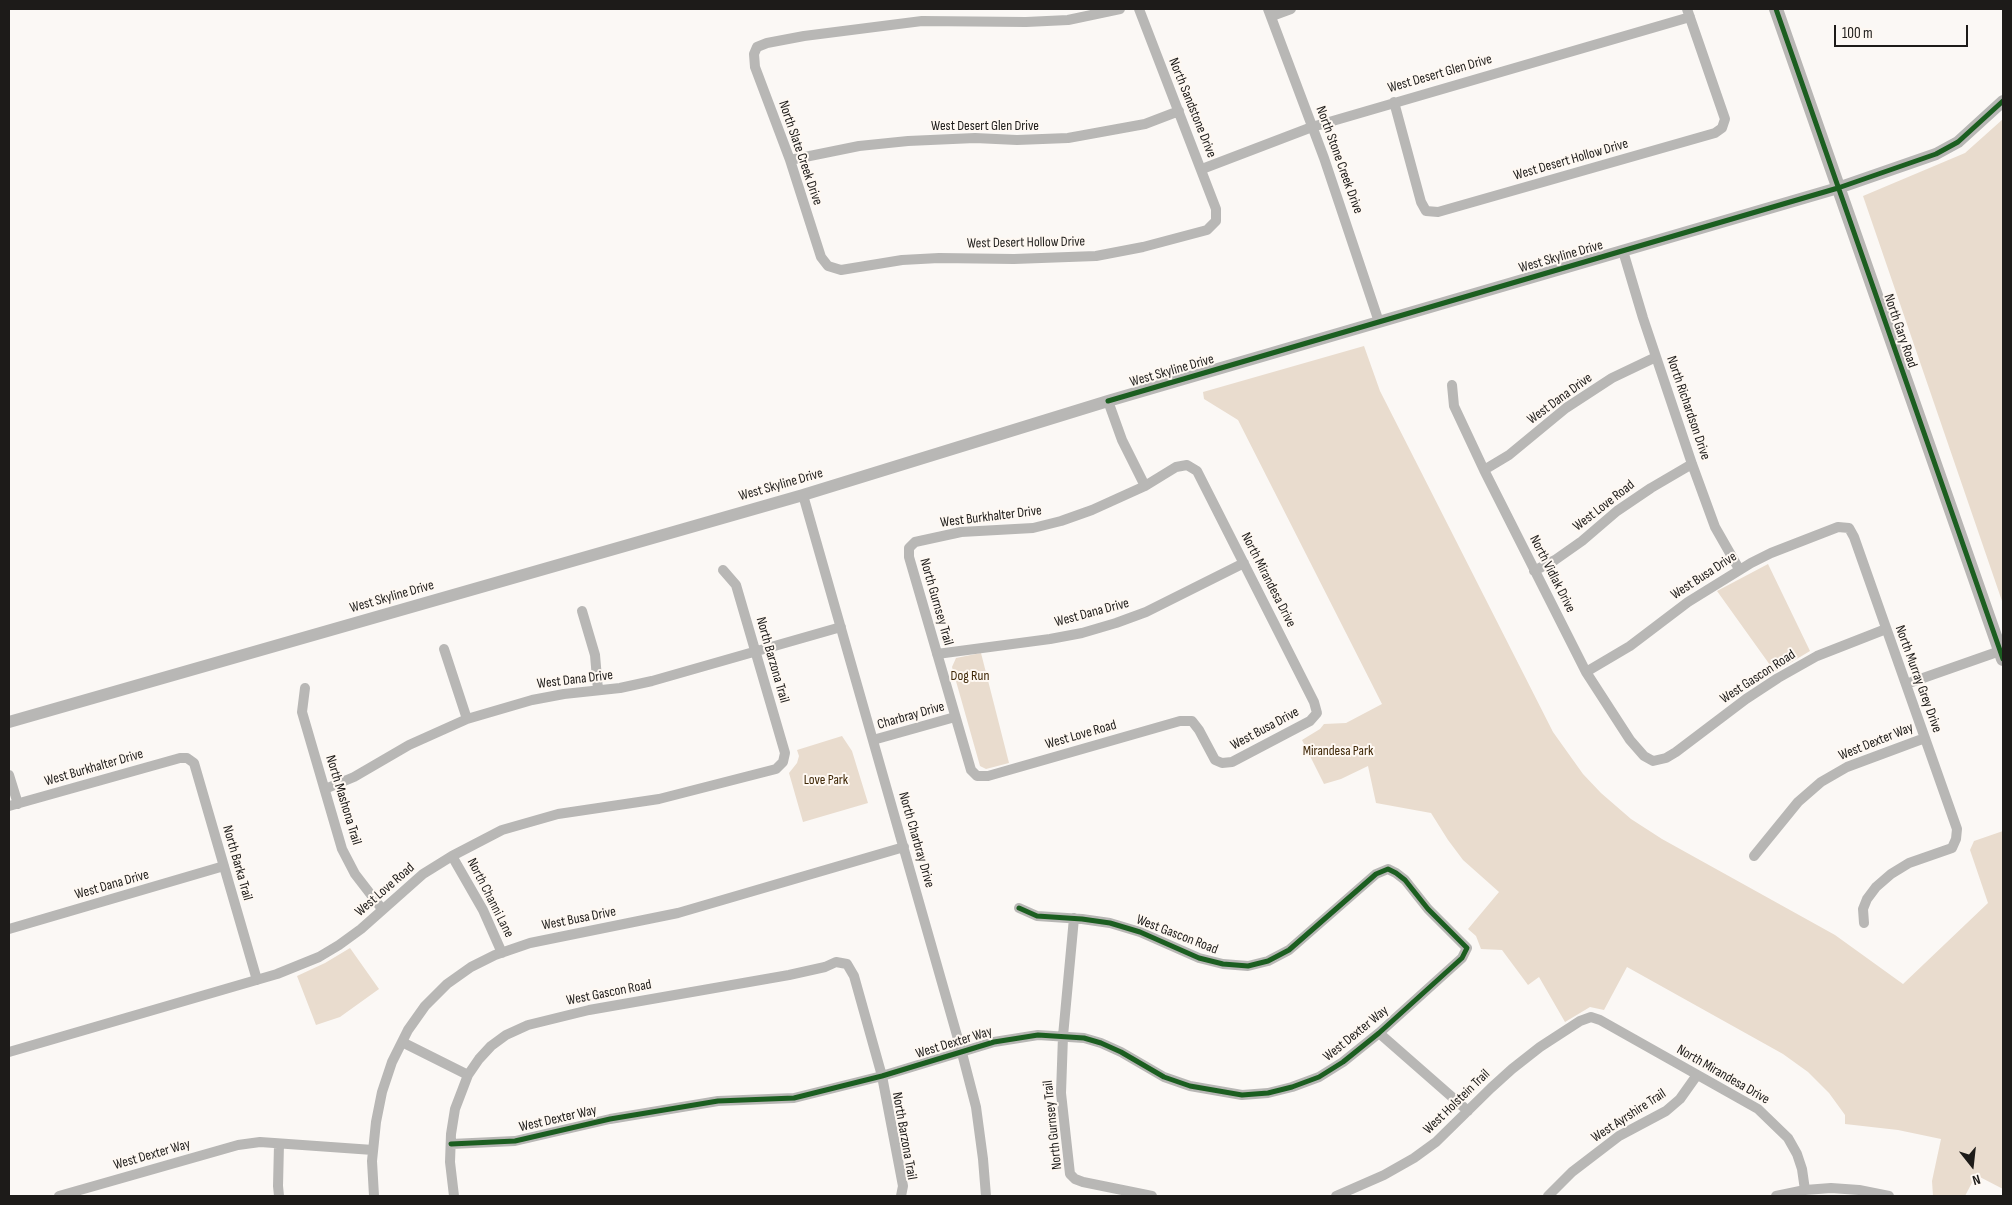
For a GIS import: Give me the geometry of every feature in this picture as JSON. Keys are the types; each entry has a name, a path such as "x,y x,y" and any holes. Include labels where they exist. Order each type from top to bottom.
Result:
{"main road":[{"name":"North Gary Road","path":"1776,9 2002,655"}],"street":[{"name":"North Slate Creek Drive","path":"828,266 821,256 790,160 755,67 754,54 757,47 804,36 922,21 1034,22 1068,20 1120,9"},
{"name":"North Sandstone Drive","path":"1139,9 1202,169 1216,209 1217,218"},
{"path":"1270,12 1291,9"},
{"name":"North Stone Creek Drive","path":"1270,12 1379,322"},
{"name":"West Desert Glen Drive","path":"1202,169 1312,127 1688,13"},
{"name":"West Desert Hollow Drive","path":"1394,102 1426,211 1438,212 1715,133 1722,128 1725,119 1688,13"},
{"name":"West Skyline Drive","path":"9,722 803,495 1108,401 1838,188 1936,154 1964,137 2003,101"},
{"name":"West Desert Glen Drive","path":"790,160 859,146 933,139 1068,138 1145,124 1179,112"},
{"name":"West Desert Hollow Drive","path":"828,266 840,270 920,259 1096,256 1143,247 1207,230 1217,218"},
{"name":"North Richardson Drive","path":"1623,251 1692,464 1715,527 1739,569"},
{"name":"West Dana Drive","path":"1484,470 1509,455 1566,408 1612,378 1656,357"},
{"name":"North Vidlak Drive","path":"1452,385 1454,406 1534,571 1586,672 1630,740 1644,756 1653,761"},
{"path":"1108,401 1122,440 1145,486"},
{"name":"West Love Road","path":"1534,571 1555,560 1582,541 1617,511 1650,488 1692,464"},
{"name":"West Burkhalter Drive","path":"909,548 915,542 960,532 1033,528 1061,521 1092,510 1145,486 1176,467 1187,465"},
{"name":"North Mirandesa Drive","path":"1187,465 1197,471 1314,702 1317,713"},
{"name":"North Charbray Drive","path":"803,495 962,1053 976,1107 986,1196"},
{"name":"West Busa Drive","path":"1586,672 1624,650 1688,602 1739,569 1771,553 1838,527 1849,528"},
{"name":"North Murray Grey Drive","path":"1849,528 1854,536 1957,829 1956,839 1952,848 1909,864 1891,874 1876,887 1863,909 1864,923"},
{"name":"North Gurnsey Trail","path":"909,548 909,557 970,770 977,776"},
{"name":"West Dana Drive","path":"937,654 1050,639 1082,633 1116,623 1146,612 1244,563"},
{"name":"North Barzona Trail","path":"723,570 736,585 785,753 782,762"},
{"path":"582,611 595,655 598,690"},
{"name":"West Dana Drive","path":"325,789 354,777 409,745 466,719 532,700 620,688 652,681 841,627"},
{"name":"West Gascon Road","path":"1653,761 1666,758 1676,752 1746,699 1817,656 1886,629"},
{"path":"444,649 466,719"},
{"path":"1906,684 2002,655"},
{"name":"North Mashona Trail","path":"305,688 302,712 342,848 355,874 382,909"},
{"name":"West Busa Drive","path":"1192,721 1215,760 1222,763 1232,762 1310,721 1317,713"},
{"name":"Charbray Drive","path":"873,740 955,718"},
{"name":"West Love Road","path":"977,776 988,776 1180,721 1192,721"},
{"name":"West Dexter Way","path":"1754,856 1798,802 1821,782 1847,767 1924,738"},
{"name":"West Burkhalter Drive","path":"13,805 180,758 187,758"},
{"name":"North Barka Trail","path":"187,758 194,763 258,980"},
{"name":"West Love Road","path":"9,1052 297,967 339,945 423,874 452,856 502,830 558,814 659,799 776,769 782,762"},
{"path":"9,775 13,805"},
{"name":"West Busa Drive","path":"374,1196 373,1150 376,1122 382,1092 392,1062 408,1030 425,1006 448,984 471,967 530,943 678,913 904,847"},
{"name":"North Channi Lane","path":"452,856 483,910 502,953"},
{"name":"West Dana Drive","path":"9,929 224,866"},
{"name":"West Gascon Road","path":"1019,908 1037,916 1074,918 1110,923 1132,930 1199,958 1223,964 1248,966 1268,961 1289,950 1376,874 1388,869 1396,872 1406,880 1428,909 1467,948"},
{"name":"North Gurnsey Trail","path":"1074,918 1063,1036 1061,1093 1070,1174 1075,1179 1152,1196"},
{"name":"West Dexter Way","path":"451,1144 515,1141 610,1119 710,1102 794,1098 882,1076 1016,1038 1063,1036 1084,1038 1121,1052 1164,1077 1190,1086 1242,1095 1268,1093 1319,1077 1343,1062 1379,1033 1462,958 1467,948"},
{"name":"West Gascon Road","path":"468,1075 491,1046 506,1035 528,1025 589,1010 789,975 825,967 836,962 847,964"},
{"name":"North Barzona Trail","path":"847,964 854,976 882,1076 903,1186 901,1196"},
{"name":"North Mirandesa Drive","path":"1591,1018 1600,1020 1758,1109 1788,1138 1802,1168 1805,1190"},
{"name":"West Holstein Trail","path":"1336,1196 1384,1175 1414,1158 1436,1142 1490,1088 1540,1047 1580,1021 1591,1018"},
{"path":"1379,1033 1468,1111"},
{"path":"402,1042 468,1075 455,1109 450,1162 454,1196"},
{"name":"West Ayrshire Trail","path":"1548,1196 1572,1172 1619,1136 1666,1111 1680,1099 1697,1075"},
{"name":"West Dexter Way","path":"59,1196 238,1145 260,1142 373,1150"},
{"path":"279,1144 279,1196"},
{"path":"1776,1196 1805,1190 1830,1188 1859,1190 1889,1196"}],"green space":[{"path":"2003,119 2003,604 1863,196 1965,153"},
{"name":"Mirandesa Park","path":"1364,346 1380,391 1553,732 1583,774 1601,793 1631,819 1662,839 1835,935 1903,984 1988,903 1970,850 1974,841 2003,831 2003,1189 1976,1175 1965,1196 1933,1196 1932,1181 1941,1139 1898,1130 1845,1124 1845,1115 1829,1093 1808,1072 1783,1054 1627,967 1604,1010 1590,1007 1565,1022 1539,977 1528,985 1502,950 1481,949 1476,936 1468,929 1499,892 1463,860 1431,813 1376,803 1368,766 1341,779 1324,784 1302,740 1320,729 1324,724 1346,723 1382,704 1238,420 1204,399 1203,392"},
{"path":"1768,564 1810,651 1775,672 1717,591"},
{"name":"Dog Run","path":"981,653 1009,763 986,769 980,766 952,667 956,658"},
{"name":"Love Park","path":"842,736 852,751 868,803 803,822 789,773 797,763 799,756 797,750"},
{"path":"350,948 379,989 340,1017 316,1025 297,976 325,963"}],"cycle path":[{"path":"1776,9 2003,659"},
{"path":"1108,401 1838,188 1936,154 1958,142 2003,101"},
{"path":"451,1144 515,1141 610,1119 718,1101 794,1098 882,1076 994,1042 1038,1035 1084,1038 1101,1043 1121,1052 1164,1077 1190,1086 1242,1095 1268,1093 1319,1077 1343,1062 1379,1033 1462,958 1467,948 1428,909 1405,880 1388,869 1376,874 1289,950 1268,961 1248,966 1223,964 1199,958 1140,932 1110,923 1037,916 1019,908"}]}
